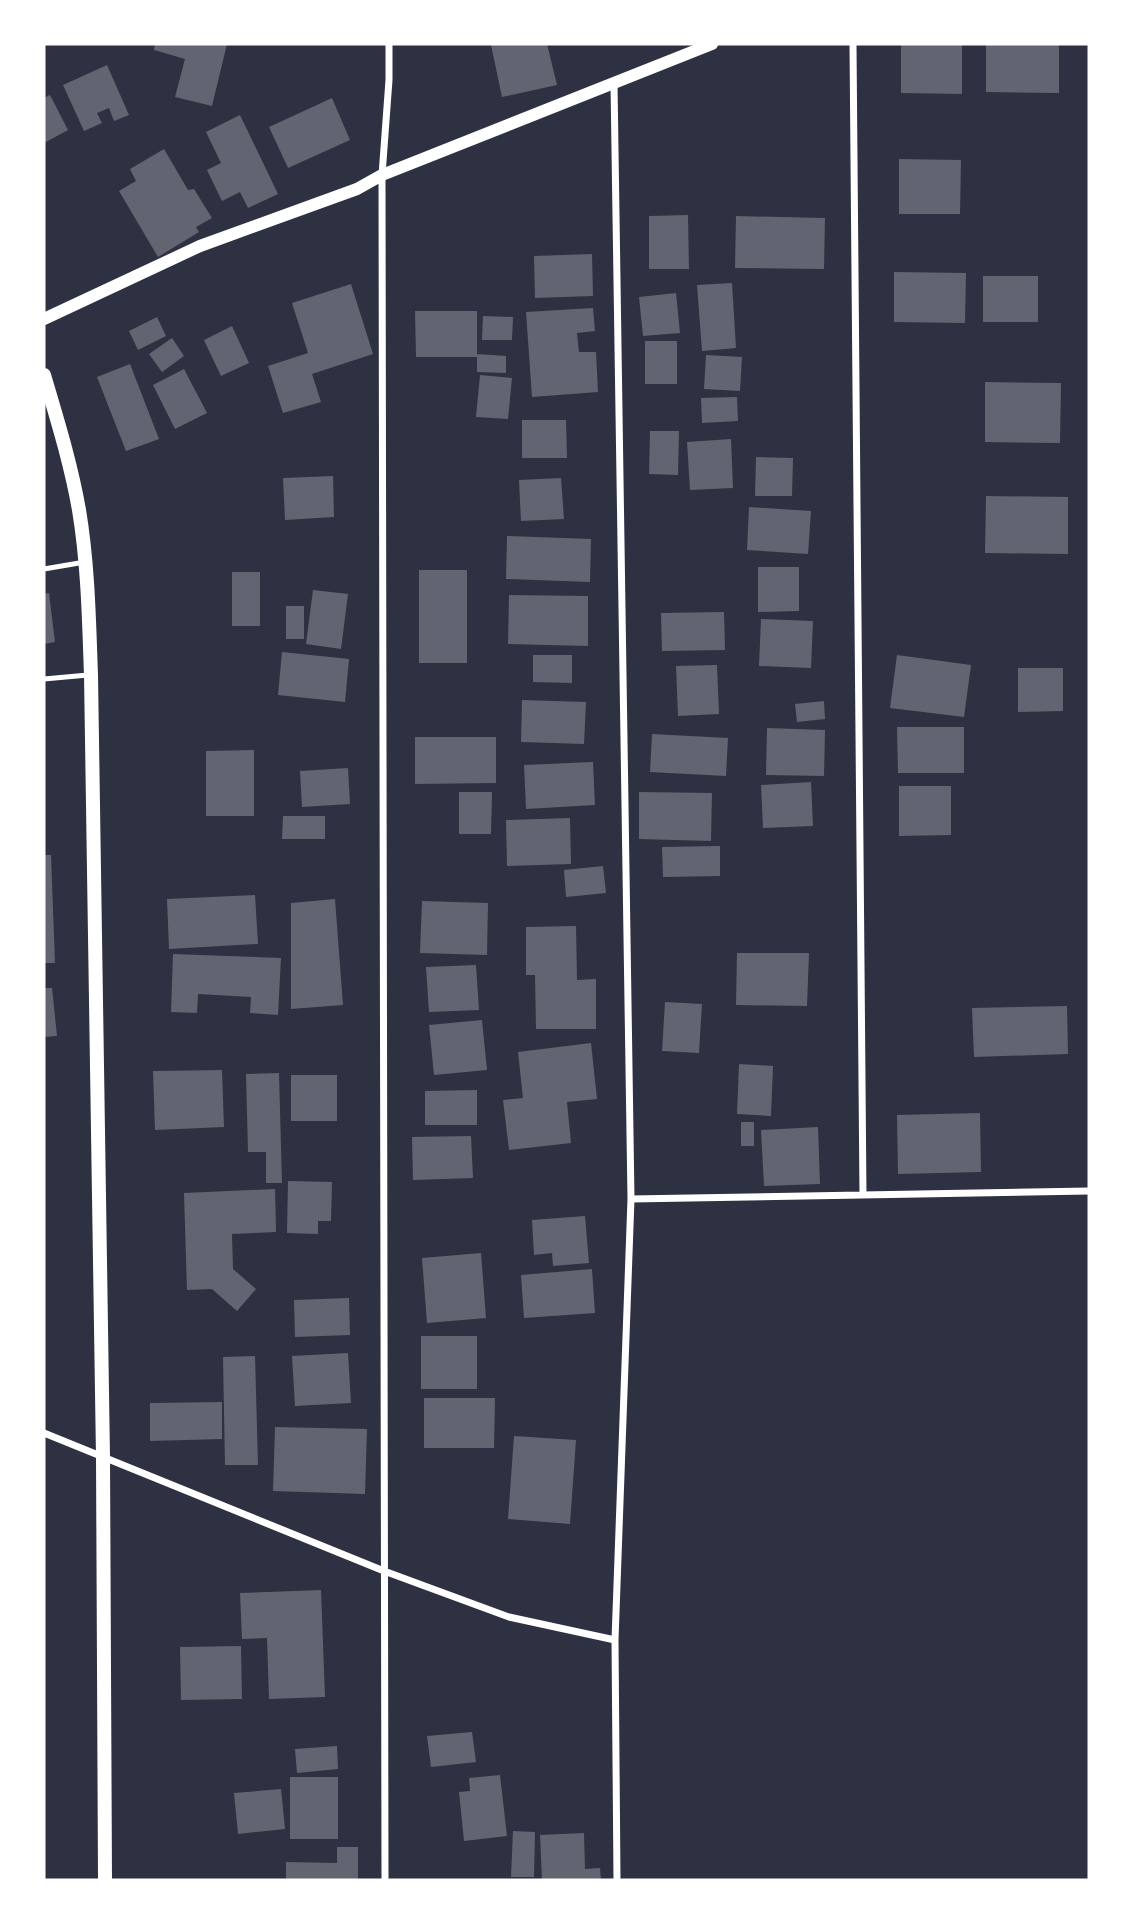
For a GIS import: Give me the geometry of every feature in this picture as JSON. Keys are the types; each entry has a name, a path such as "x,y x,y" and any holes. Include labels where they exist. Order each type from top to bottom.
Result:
{"main road":[{"path":"44,375 79,509 86,562 91,675 103,1457 105,1880"}],"street":[{"path":"385,1880 382,175 389,44"},
{"path":"44,319 201,246 357,189 382,175 712,44"},
{"path":"853,44 863,1195"},
{"path":"614,84 631,1199 615,1640 617,1880"},
{"path":"631,1199 1089,1191"},
{"path":"44,1433 384,1571 509,1617 615,1640"}],"lane":[{"path":"44,569 86,562"},
{"path":"44,680 91,675"}],"building":[{"path":"155,44 227,44 212,106 175,97 185,59 154,50"},
{"path":"547,44 557,85 502,97 491,45"},
{"path":"901,44 962,44 962,94 901,93"},
{"path":"986,44 1059,44 1059,93 986,92"},
{"path":"107,65 129,115 114,121 109,108 97,113 102,123 84,131 63,85"},
{"path":"50,95 68,130 44,143 44,98"},
{"path":"332,98 350,140 288,168 269,127"},
{"path":"240,115 278,194 248,208 240,192 222,201 207,170 221,163 206,132"},
{"path":"164,149 188,190 194,189 212,218 196,227 199,232 158,257 119,191 136,181 130,169"},
{"path":"899,159 961,160 960,214 899,214"},
{"path":"688,215 689,269 649,269 649,216"},
{"path":"736,216 825,218 824,269 735,268"},
{"path":"592,254 593,296 535,298 534,256"},
{"path":"894,272 966,273 965,323 894,322"},
{"path":"983,276 1038,276 1038,322 983,322"},
{"path":"732,283 736,348 702,351 697,285"},
{"path":"351,284 373,354 312,374 321,402 283,413 268,366 308,353 292,303"},
{"path":"676,293 680,333 643,336 639,297"},
{"path":"593,308 595,331 577,333 579,352 596,352 598,392 532,397 526,312"},
{"path":"415,311 477,311 477,357 416,357"},
{"path":"483,316 513,317 512,340 482,340"},
{"path":"157,317 166,336 138,350 129,331"},
{"path":"232,326 249,363 221,376 204,340"},
{"path":"172,338 184,356 162,372 149,354"},
{"path":"645,341 677,341 677,384 645,384"},
{"path":"477,354 506,356 506,373 477,372"},
{"path":"706,355 742,357 740,391 704,389"},
{"path":"130,364 159,439 126,451 97,377"},
{"path":"184,369 207,413 175,429 153,385"},
{"path":"480,375 512,378 508,419 476,417"},
{"path":"985,382 1061,383 1060,443 985,442"},
{"path":"737,397 738,421 702,423 701,398"},
{"path":"522,420 566,420 567,458 522,458"},
{"path":"650,431 679,431 678,475 649,474"},
{"path":"731,439 733,488 690,490 687,442"},
{"path":"756,457 793,458 792,496 755,496"},
{"path":"333,476 334,517 285,520 283,478"},
{"path":"561,478 564,519 521,521 519,480"},
{"path":"986,496 1068,497 1068,554 985,553"},
{"path":"749,507 811,511 808,554 747,550"},
{"path":"507,536 591,539 590,582 506,579"},
{"path":"758,567 799,567 799,611 758,612"},
{"path":"419,570 467,570 467,663 419,663"},
{"path":"232,572 260,572 260,626 232,626"},
{"path":"313,590 348,594 341,649 306,644"},
{"path":"49,593 55,642 44,644 44,594"},
{"path":"509,595 588,596 588,646 508,644"},
{"path":"286,606 304,606 304,639 286,639"},
{"path":"724,612 725,650 662,651 661,613"},
{"path":"761,619 813,621 811,668 759,666"},
{"path":"282,652 349,659 345,702 278,695"},
{"path":"533,655 572,655 572,683 533,682"},
{"path":"897,655 971,665 964,717 890,708"},
{"path":"717,665 719,714 678,716 676,666"},
{"path":"1018,668 1063,668 1063,711 1018,712"},
{"path":"522,700 586,702 584,744 521,742"},
{"path":"824,701 825,719 797,722 795,704"},
{"path":"897,727 964,727 964,773 898,773"},
{"path":"767,728 825,730 824,776 766,775"},
{"path":"652,734 728,738 726,776 650,772"},
{"path":"415,737 496,737 496,783 415,784"},
{"path":"254,750 254,816 206,816 206,751"},
{"path":"593,762 595,805 526,809 524,765"},
{"path":"348,768 350,804 302,807 300,771"},
{"path":"811,782 813,826 763,828 761,785"},
{"path":"899,786 951,786 951,835 899,836"},
{"path":"459,792 492,792 491,834 459,834"},
{"path":"639,792 712,793 711,841 639,839"},
{"path":"283,816 325,816 325,839 282,839"},
{"path":"570,818 571,864 507,866 506,820"},
{"path":"720,846 720,876 663,877 662,847"},
{"path":"44,855 51,855 55,963 44,963"},
{"path":"603,866 606,893 566,897 564,870"},
{"path":"255,895 258,944 169,949 167,899"},
{"path":"335,899 343,1005 291,1009 291,903"},
{"path":"422,901 488,903 487,955 420,953"},
{"path":"576,926 577,980 596,979 596,1029 536,1029 535,975 526,975 526,927"},
{"path":"737,953 809,953 807,1006 736,1005"},
{"path":"173,954 281,958 278,1015 250,1013 251,997 198,994 197,1013 171,1012"},
{"path":"476,965 479,1010 429,1012 426,967"},
{"path":"44,988 52,988 57,1036 44,1037"},
{"path":"665,1002 702,1004 699,1053 662,1051"},
{"path":"1067,1006 1068,1054 974,1057 972,1008"},
{"path":"482,1020 487,1070 434,1075 429,1025"},
{"path":"591,1043 597,1099 567,1102 571,1143 509,1150 503,1100 523,1098 518,1052"},
{"path":"739,1064 773,1066 771,1116 737,1114"},
{"path":"222,1070 224,1127 155,1130 153,1071"},
{"path":"279,1073 282,1183 266,1183 266,1152 248,1152 246,1074"},
{"path":"291,1075 337,1075 337,1121 291,1121"},
{"path":"477,1090 477,1125 425,1125 425,1091"},
{"path":"980,1113 981,1172 898,1174 897,1115"},
{"path":"741,1122 754,1122 754,1146 741,1146"},
{"path":"818,1127 820,1184 764,1186 761,1130"},
{"path":"471,1136 473,1178 413,1180 412,1137"},
{"path":"288,1181 332,1182 331,1221 318,1221 318,1234 287,1233"},
{"path":"275,1189 276,1232 232,1234 233,1269 256,1289 237,1311 212,1289 187,1290 184,1193"},
{"path":"585,1216 589,1263 553,1266 552,1253 534,1255 532,1220"},
{"path":"481,1253 486,1318 427,1323 422,1258"},
{"path":"592,1269 595,1313 524,1318 521,1275"},
{"path":"349,1298 350,1335 295,1337 294,1300"},
{"path":"421,1336 477,1336 477,1389 421,1389"},
{"path":"348,1353 351,1403 295,1406 292,1356"},
{"path":"255,1356 258,1465 225,1465 223,1357"},
{"path":"424,1398 495,1398 494,1448 424,1448"},
{"path":"222,1402 222,1439 150,1441 150,1403"},
{"path":"275,1427 367,1429 365,1494 273,1491"},
{"path":"514,1436 576,1440 570,1524 508,1519"},
{"path":"321,1590 325,1697 269,1699 267,1638 242,1639 240,1593"},
{"path":"241,1646 242,1699 181,1700 180,1647"},
{"path":"472,1732 476,1762 431,1767 427,1736"},
{"path":"337,1746 338,1769 297,1773 295,1749"},
{"path":"500,1775 507,1836 464,1841 459,1792 470,1791 469,1778"},
{"path":"290,1777 338,1777 338,1839 290,1839"},
{"path":"281,1789 285,1829 238,1834 234,1793"},
{"path":"513,1831 535,1832 534,1877 511,1877"},
{"path":"584,1833 585,1869 600,1868 601,1880 542,1880 540,1835"},
{"path":"337,1847 358,1847 358,1880 286,1880 286,1862 337,1863"}]}
